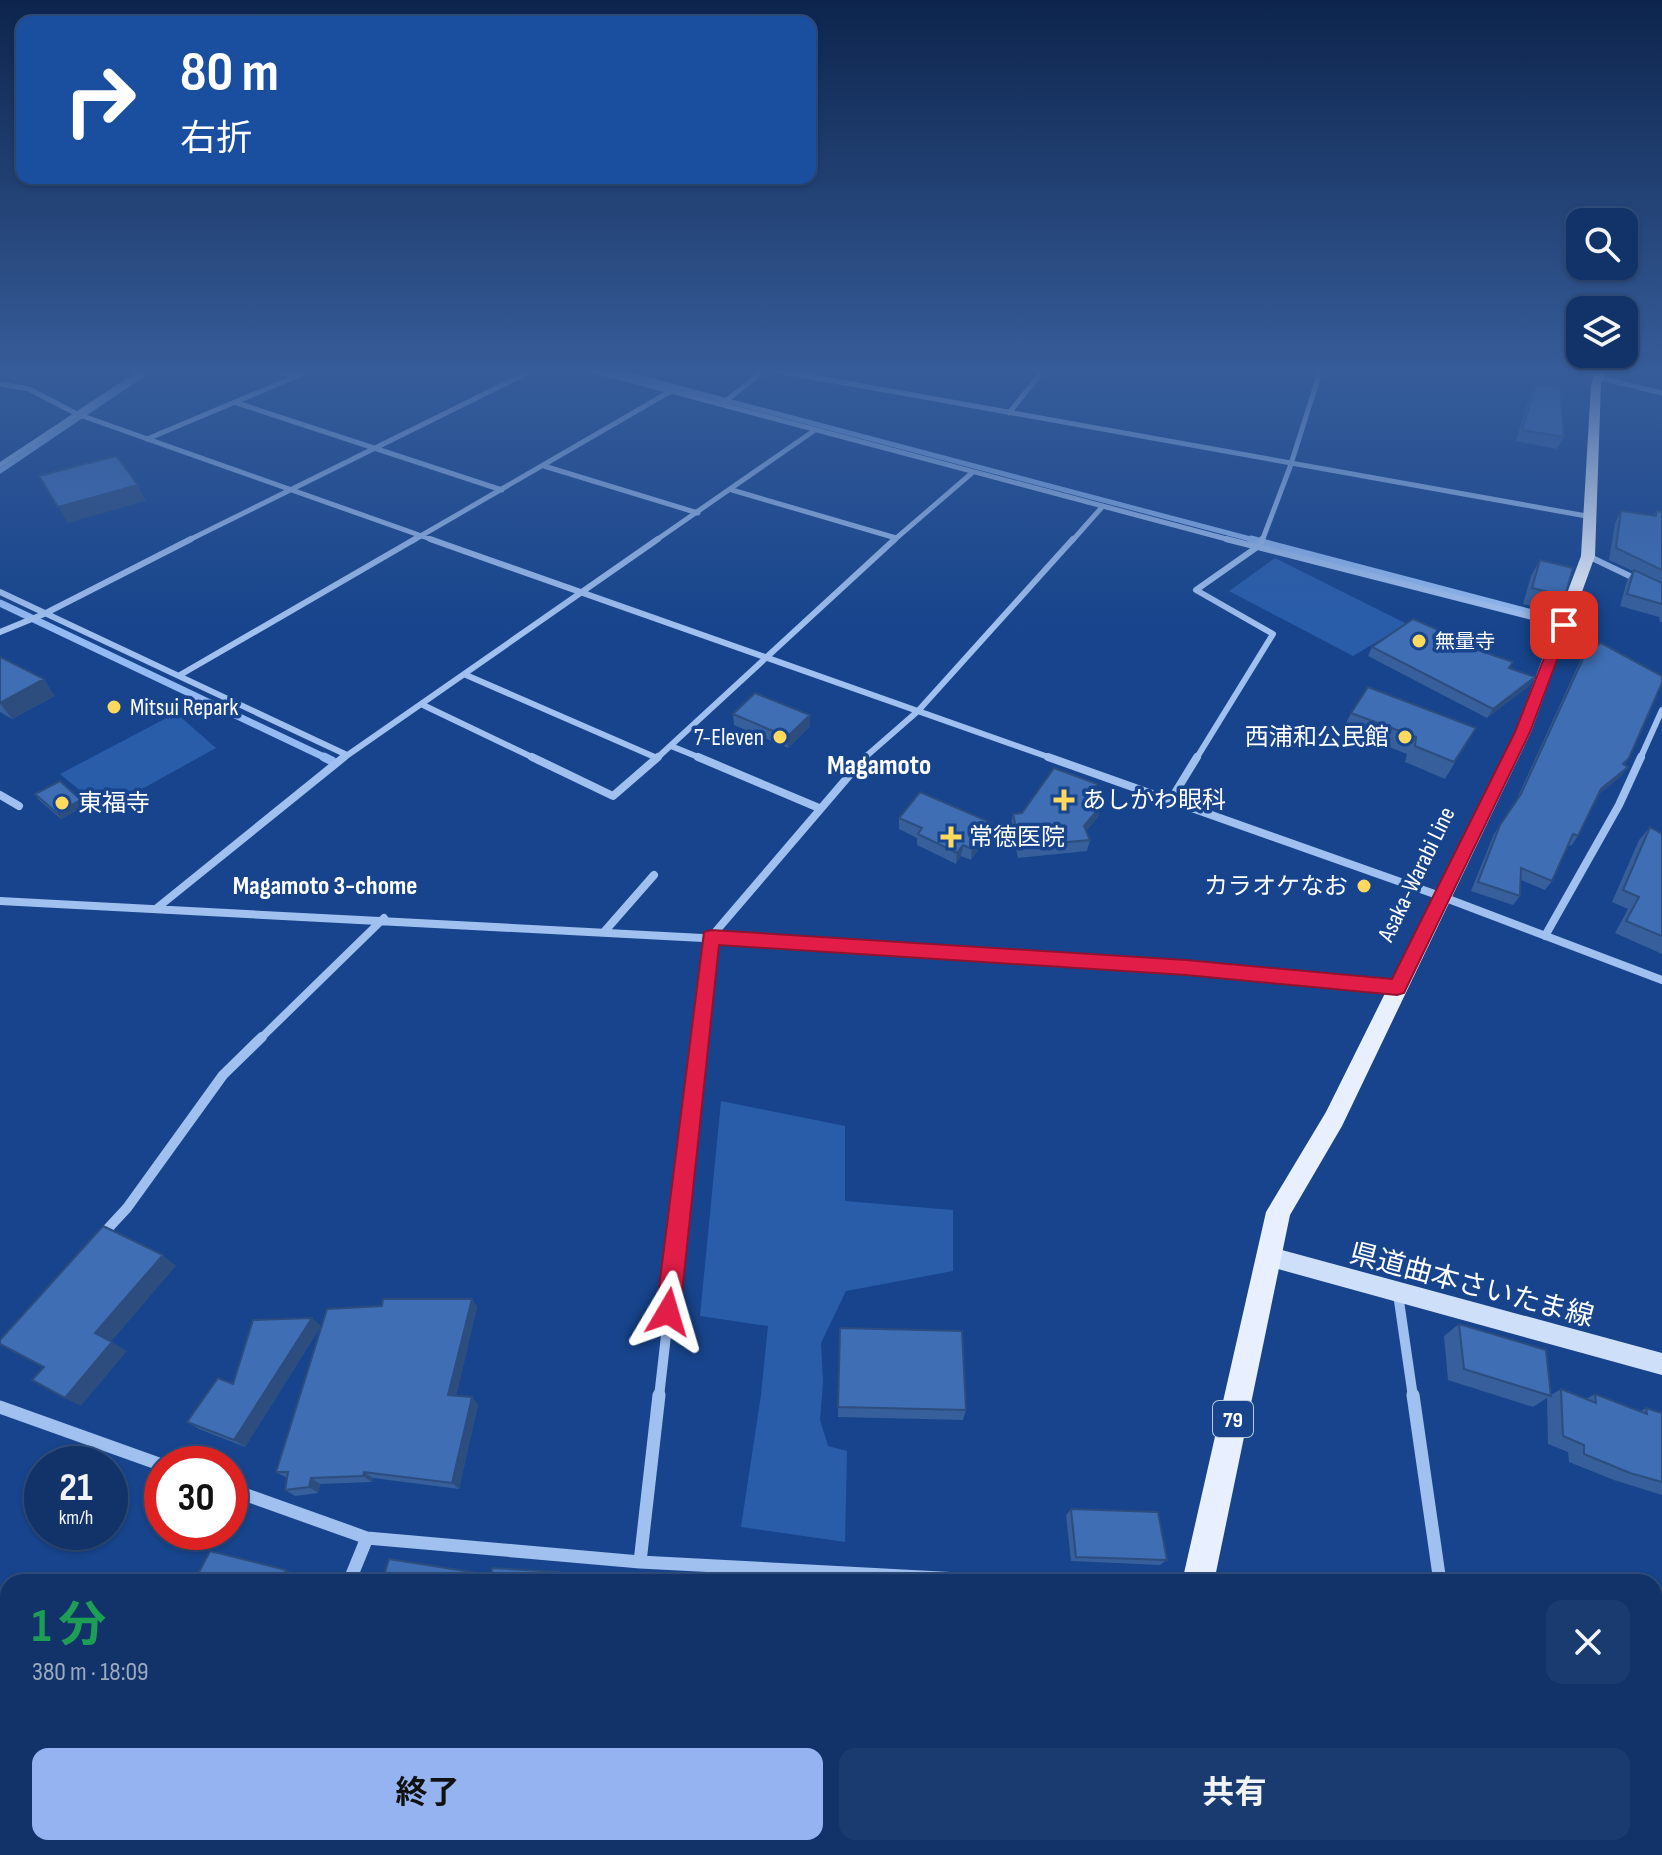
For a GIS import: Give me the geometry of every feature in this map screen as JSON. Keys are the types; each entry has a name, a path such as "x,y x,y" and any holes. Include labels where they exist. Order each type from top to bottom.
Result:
{"main road":[{"name":"Asaka-Warabi Line","path":"1200,1574 1278,1212 1334,1119 1523,732 1588,556 1595,456"},
{"name":"県道曲本さいたま線","path":"1267,1256 1662,1364"}],"street":[{"path":"194,456 1443,897 1662,980"},
{"path":"0,632 44,614 357,456"},
{"path":"395,456 502,490"},
{"path":"180,675 562,456"},
{"path":"156,909 347,755 780,456"},
{"path":"911,456 1564,625"},
{"path":"1244,456 1592,517"},
{"path":"1170,801 1273,634 1196,590 1260,545 1294,456"},
{"path":"544,466 698,513"},
{"path":"423,705 613,796 896,538 973,472"},
{"path":"732,490 896,538"},
{"path":"640,1562 711,937 865,757 918,711 1102,507"},
{"path":"1588,556 1650,586"},
{"path":"0,592 347,755"},
{"path":"466,675 657,758"},
{"path":"1545,936 1619,805 1662,710"},
{"path":"671,746 819,808"},
{"path":"0,795 19,806"},
{"path":"604,932 654,875"},
{"path":"0,901 384,918 711,937 1186,967 1397,988"},
{"path":"95,1242 127,1208 223,1075 384,918"},
{"path":"1398,1294 1439,1574"},
{"path":"0,1407 144,1459"},
{"path":"248,1495 367,1538 640,1562 866,1574"},
{"path":"352,1574 367,1538"}],"shaded area":[{"path":"1275,558 1407,624 1353,656 1229,591"},
{"path":"176,713 216,748 104,810 60,774"},
{"path":"721,1101 845,1126 845,1201 953,1210 953,1271 846,1291 821,1343 823,1382 820,1420 828,1446 847,1451 845,1542 741,1527 768,1326 700,1316"}],"building":[{"path":"116,456 138,485 58,507 39,476"},
{"path":"1621,511 1656,516 1657,511 1662,512 1662,570 1616,548"},
{"path":"1540,560 1573,568 1565,596 1532,588"},
{"path":"1634,570 1662,583 1662,604 1627,594"},
{"path":"1413,619 1450,635 1445,639 1513,662 1509,668 1535,677 1493,709 1372,647"},
{"path":"1601,643 1662,676 1662,683 1629,758 1623,764 1628,767 1601,789 1578,836 1573,834 1552,881 1521,868 1520,896 1478,882 1500,825 1521,794 1586,652"},
{"path":"0,657 44,679 0,703"},
{"path":"1368,687 1476,728 1454,762 1415,746 1416,737 1351,713"},
{"path":"755,693 810,715 787,737 733,714"},
{"path":"1054,768 1097,784 1092,794 1098,797 1094,803 1101,806 1084,826 1090,840 1020,846 1013,814 1022,813"},
{"name":"東福寺","path":"60,781 81,800 57,813 35,794"},
{"name":"常徳医院","path":"920,792 992,823 972,849 963,845 957,853 918,834 922,828 899,818"},
{"path":"1650,827 1662,834 1662,936 1626,921 1639,897 1623,890"},
{"path":"103,1226 163,1255 95,1333 112,1342 65,1398 32,1380 44,1367 0,1344 0,1340"},
{"path":"383,1299 472,1299 448,1395 472,1397 452,1483 364,1472 363,1476 311,1478 309,1487 285,1490 288,1472 276,1472 327,1309 382,1306"},
{"path":"312,1318 234,1440 187,1422 218,1378 233,1384 253,1320"},
{"path":"1459,1324 1546,1350 1551,1396 1464,1369"},
{"path":"840,1328 962,1331 966,1410 838,1407"},
{"path":"1561,1389 1596,1403 1595,1394 1647,1414 1646,1408 1662,1413 1662,1482 1584,1454 1584,1445 1563,1436"},
{"path":"1071,1509 1158,1512 1167,1560 1076,1557"},
{"path":"210,1551 286,1570 284,1574 198,1574"},
{"path":"389,1559 485,1574 384,1574"},
{"path":"492,1568 559,1574 491,1574"}],"waterway":[{"path":"0,471 23,456"},
{"path":"935,456 1258,541"},
{"path":"1251,539 1555,619"},
{"path":"0,603 328,759"},
{"path":"324,757 328,759"},
{"path":"328,759 332,761"}],"place":[{"name":"無量寺","path":"1419,641"},
{"name":"Mitsui Repark","path":"114,707"},
{"name":"7-Eleven","path":"780,737"},
{"name":"西浦和公民館","path":"1405,737"},
{"name":"あしかわ眼科","path":"1064,800"},
{"name":"東福寺","path":"62,803"},
{"name":"常徳医院","path":"951,837"},
{"name":"カラオケなお","path":"1364,886"}],"district":[{"name":"Magamoto","path":"879,764"},
{"name":"Magamoto 3-chome","path":"325,885"}],"route":[{"path":"668,1312 711,937 1186,967 1397,988 1523,732 1564,625"}]}
